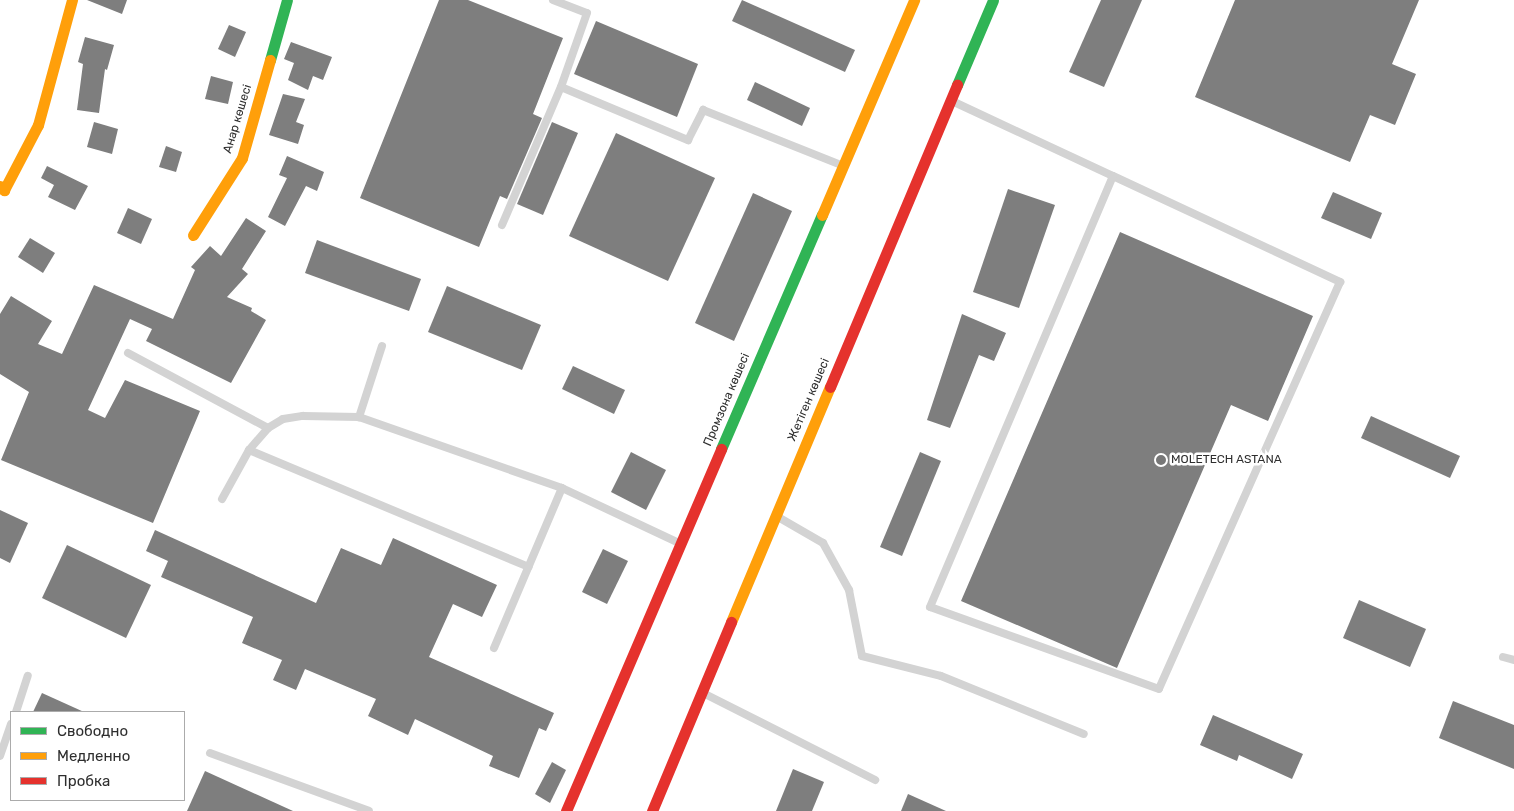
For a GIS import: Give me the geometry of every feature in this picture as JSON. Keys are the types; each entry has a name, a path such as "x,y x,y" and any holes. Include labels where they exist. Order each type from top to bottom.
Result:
{"street":[{"path":"1,192 38,125 72,0"},
{"name":"Анар көшесі","path":"193,235 242,158 287,0"},
{"name":"Промзона көшесі","path":"566,811 841,166 914,0"},
{"name":"Жетіген көшесі","path":"652,811 993,0"}],"lane":[{"path":"502,225 561,87 587,13 554,0"},
{"path":"561,87 688,140 703,110 841,166"},
{"path":"950,100 1113,176 1340,282 1159,690 930,607 1113,176"},
{"path":"359,417 382,346"},
{"path":"128,354 268,428"},
{"path":"222,499 250,450 268,428 284,419 303,416 359,417 562,488 681,544"},
{"path":"250,450 529,567"},
{"path":"494,648 562,488"},
{"path":"776,516 823,543 849,590 862,656 941,676 1084,734"},
{"path":"1503,657 1514,660"},
{"path":"16,711 28,676"},
{"path":"701,692 875,780"},
{"path":"0,756 10,727"},
{"path":"210,753 370,811"}],"building":[{"path":"87,0 127,0 122,14"},
{"path":"439,0 468,0 563,38 533,114 542,118 507,199 500,196 479,247 360,198"},
{"path":"742,0 855,50 845,72 732,21"},
{"path":"1101,0 1142,0 1104,87 1069,72"},
{"path":"1235,0 1419,0 1392,64 1416,74 1395,125 1370,115 1350,162 1195,97"},
{"path":"596,21 698,64 677,117 574,74"},
{"path":"229,25 246,32 235,57 218,49"},
{"path":"85,37 114,45 107,70 105,69 99,113 77,110 83,64 78,62"},
{"path":"291,42 332,57 323,80 313,76 308,90 288,80 294,63 284,59"},
{"path":"211,76 233,82 228,104 205,99"},
{"path":"755,82 810,108 802,126 747,100"},
{"path":"283,94 305,99 296,122 304,125 298,144 269,135"},
{"path":"94,122 118,129 112,154 87,147"},
{"path":"552,122 578,133 543,215 517,204"},
{"path":"616,133 715,178 668,281 569,236"},
{"path":"166,146 182,152 176,172 159,167"},
{"path":"287,156 324,172 317,191 306,186 285,226 268,217 287,178 279,175"},
{"path":"47,166 88,186 75,210 48,197 54,185 41,178"},
{"path":"1008,189 1055,205 1019,308 973,292"},
{"path":"1333,192 1382,213 1371,239 1321,218"},
{"path":"753,193 792,211 734,341 695,323"},
{"path":"128,208 152,219 141,244 117,233"},
{"path":"246,218 266,231 242,269 248,274 227,297 252,308 251,311 266,320 231,383 146,341 152,329 130,319 88,410 105,418 125,380 200,411 153,523 1,460 29,392 0,374 0,314 11,296 52,321 38,344 62,354 94,285 173,319 195,270 191,267 210,246 221,256"},
{"path":"1120,232 1313,316 1268,421 1231,405 1117,668 961,601"},
{"path":"30,238 55,253 43,273 18,257"},
{"path":"317,240 421,279 409,311 305,273"},
{"path":"447,286 541,325 522,370 428,332"},
{"path":"962,314 1006,333 994,361 979,355 950,428 927,420"},
{"path":"573,366 625,390 614,414 562,389"},
{"path":"1371,416 1460,456 1450,478 1361,438"},
{"path":"631,452 666,470 646,510 611,492"},
{"path":"920,452 941,461 902,556 880,547"},
{"path":"0,510 28,523 10,563 0,558"},
{"path":"155,530 316,603 341,548 381,565 393,538 497,585 482,617 453,604 429,657 554,713 546,731 539,728 519,778 489,766 493,756 415,719 408,735 368,716 376,699 305,669 296,690 273,680 282,660 242,643 253,617 161,577 168,561 146,551"},
{"path":"67,545 151,585 126,638 42,598"},
{"path":"603,549 628,561 607,604 582,592"},
{"path":"1359,600 1426,629 1410,667 1343,638"},
{"path":"42,693 82,711 33,711"},
{"path":"1453,701 1514,725 1514,769 1439,738"},
{"path":"1213,715 1303,754 1292,779 1239,755 1237,761 1200,745"},
{"path":"552,762 566,770 550,803 535,794"},
{"path":"793,769 824,782 812,811 776,811"},
{"path":"205,771 293,811 187,811"},
{"path":"908,794 946,811 901,811"}],"traffic: fast":[{"path":"270,60 287,0"},
{"path":"957,85 993,0"},
{"path":"721,449 822,215"}],"traffic: slow":[{"path":"0,186 4,190 38,125 72,0"},
{"path":"822,215 914,0"},
{"path":"193,235 242,158 270,60"},
{"path":"731,622 830,387"}],"traffic: jam":[{"path":"830,387 957,85"},
{"path":"566,811 721,449"},
{"path":"652,811 731,622"}],"place":[{"name":"MOLETECH ASTANA","path":"1161,460"}]}
